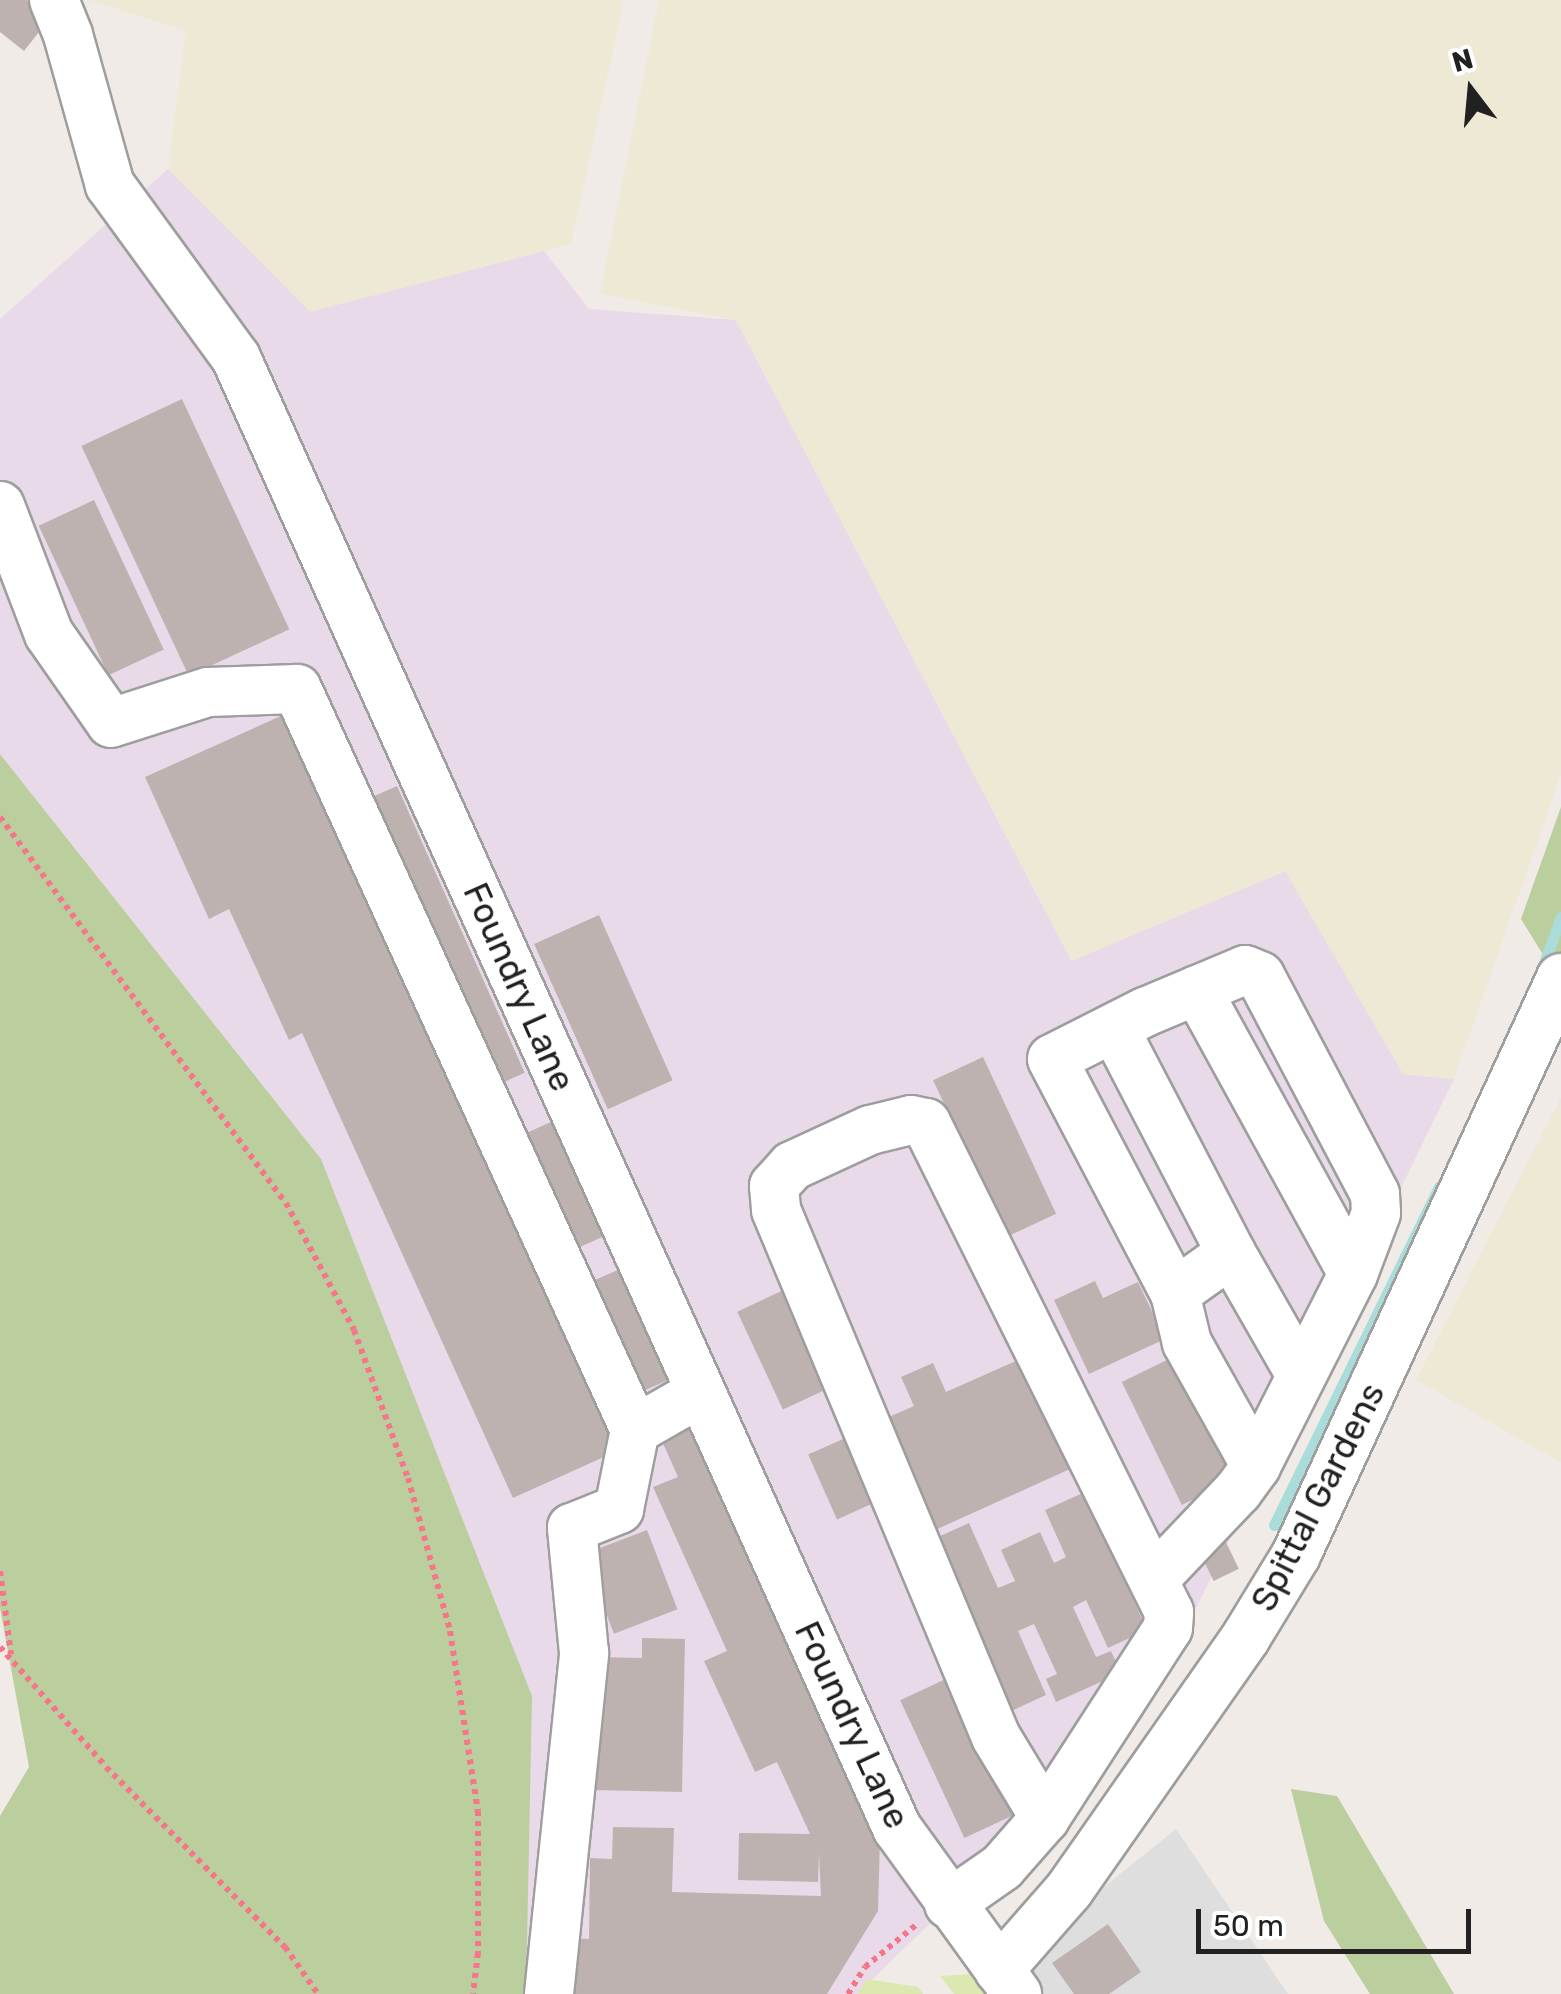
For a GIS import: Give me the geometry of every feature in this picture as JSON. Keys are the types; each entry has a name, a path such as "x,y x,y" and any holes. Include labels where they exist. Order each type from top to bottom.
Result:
{"street":[{"name":"Foundry Lane","path":"54,0 68,35 110,186 236,358 897,1828 1008,1982"},
{"path":"0,506 49,634 110,722 208,692 297,689 635,1430 619,1509 572,1528 584,1653 549,1994"},
{"path":"1156,1577 1238,1491 1256,1466 1353,1274 1376,1213 1375,1194 1260,976 1245,970 1052,1058 1175,1293 1187,1342 1256,1466"},
{"name":"Spittal Gardens","path":"1008,1982 1246,1637 1296,1555 1561,978"},
{"path":"1197,990 1353,1274"},
{"path":"1114,1028 1232,1253 1302,1375"},
{"path":"949,1904 1002,1867 1044,1818 1168,1628 1170,1612 1156,1577 926,1123 911,1120 870,1130 792,1166 774,1186 776,1210 996,1737 1044,1818"},
{"path":"1175,1293 1232,1253"},
{"path":"635,1430 701,1392"}],"path":[{"path":"0,816 286,1203 354,1330 408,1478 450,1631 478,1811 478,1953 473,1994"},
{"path":"0,1571 11,1656"},
{"path":"0,1647 106,1767 285,1948 318,1994"},
{"path":"848,1994 865,1967 893,1940 949,1904"}],"shaded area":[{"path":"90,0 624,0 571,244 310,312 168,169 186,31"},
{"path":"659,0 1561,0 1561,775 1454,1079 1403,1074 1285,871 1072,961 736,320 600,294"},
{"path":"168,169 310,311 544,251 589,309 736,320 1071,960 1286,871 1403,1074 1454,1079 1142,1719 857,1994 526,1994 321,1159 0,754 0,319"},
{"path":"1561,1097 1561,1463 1416,1380"},
{"path":"1176,1829 1288,1994 971,1994"}],"green space":[{"path":"0,754 321,1159 532,1696 526,1994 0,1994 0,1816 29,1767 0,1608"},
{"path":"1561,807 1561,960 1550,966 1521,919"},
{"path":"1291,1789 1337,1796 1454,1994 1370,1994 1324,1921"},
{"path":"971,1974 987,1994 954,1994 940,1976"},
{"path":"867,1979 918,1987 923,1994 857,1994"}],"building":[{"path":"0,0 27,0 50,18 24,51 0,32"},
{"path":"182,399 289,629 189,676 81,446"},
{"path":"94,500 164,650 108,675 39,526"},
{"path":"292,711 626,1447 513,1498 302,1033 289,1040 229,909 209,919 145,777"},
{"path":"397,786 525,1073 486,1090 359,803"},
{"path":"599,915 673,1080 608,1109 534,944"},
{"path":"983,1057 1056,1214 1006,1237 933,1080"},
{"path":"551,1122 602,1237 568,1253 516,1137"},
{"path":"620,1269 669,1380 638,1393 589,1283"},
{"path":"1095,1281 1103,1298 1138,1282 1165,1339 1089,1374 1054,1300"},
{"path":"788,1288 834,1386 783,1410 737,1312"},
{"path":"1173,1357 1233,1480 1182,1505 1122,1382"},
{"path":"1020,1359 1070,1469 933,1531 882,1420 914,1406 901,1377 933,1363 946,1392"},
{"path":"693,1427 880,1839 878,1911 827,1994 562,1994 563,1938 589,1939 590,1858 612,1859 613,1827 674,1828 672,1892 821,1896 819,1854 818,1882 738,1880 739,1833 810,1834 777,1762 755,1772 704,1661 727,1651 653,1487 678,1477 662,1441"},
{"path":"852,1435 881,1500 837,1519 808,1455"},
{"path":"1085,1492 1147,1630 1108,1648 1086,1600 1073,1607 1096,1657 1111,1651 1121,1673 1056,1702 1046,1679 1057,1674 1034,1624 1018,1631 1046,1695 1007,1713 929,1541 969,1523 998,1588 1015,1581 1001,1550 1040,1532 1054,1563 1066,1557 1045,1510"},
{"path":"647,1530 677,1609 614,1634 584,1554"},
{"path":"1220,1530 1239,1569 1214,1581 1195,1542"},
{"path":"642,1638 685,1639 682,1792 592,1790 596,1657 642,1658"},
{"path":"950,1677 1014,1815 964,1838 900,1700"},
{"path":"1108,1924 1141,1972 1109,1994 1074,1994 1052,1963"}],"waterway":[{"path":"1539,977 1561,917"},
{"path":"1274,1525 1439,1187"}]}
